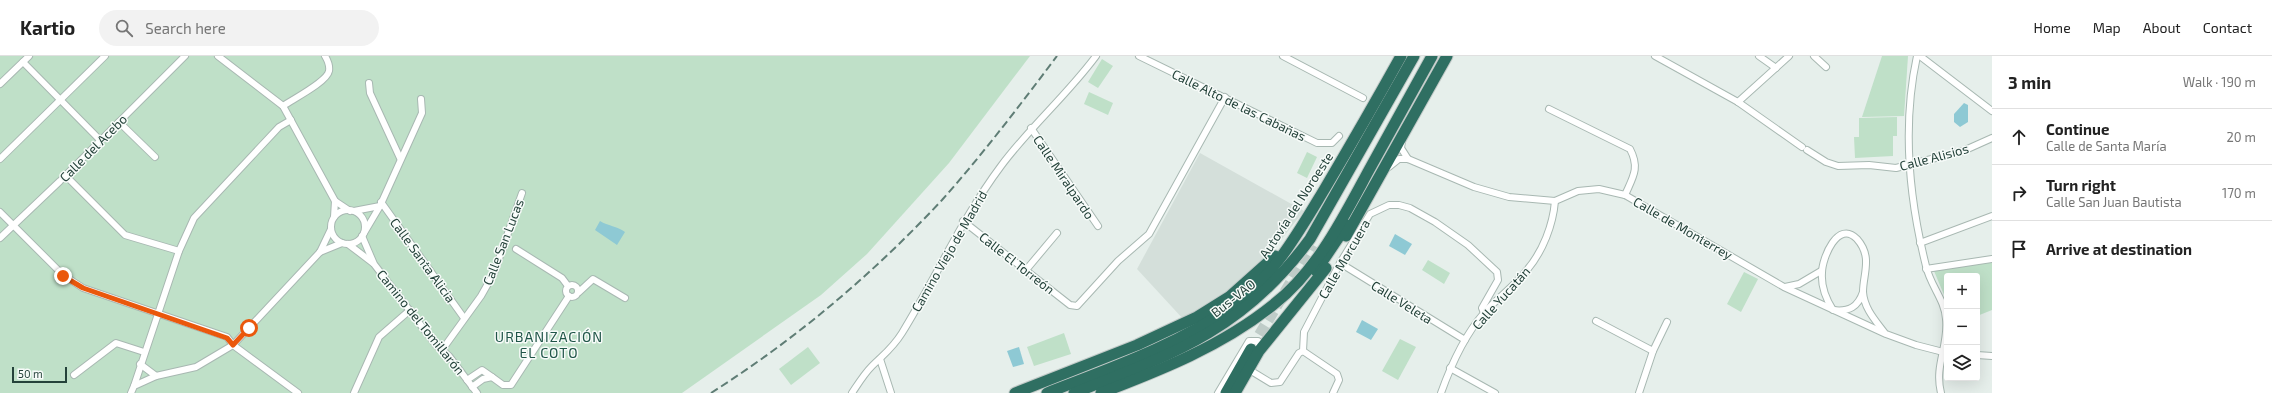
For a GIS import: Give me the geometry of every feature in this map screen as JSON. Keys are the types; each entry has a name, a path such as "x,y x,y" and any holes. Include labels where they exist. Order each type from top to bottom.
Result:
{"highway":[{"name":"Autovía del Noroeste","path":"1047,393 1152,352 1199,328 1234,305 1266,276 1286,252 1358,133 1401,56"},
{"name":"Bus-VAO","path":"1074,393 1149,363 1194,342 1238,314 1263,294 1295,259 1310,239 1414,56"},
{"path":"1313,245 1333,214 1420,56"},
{"path":"1100,393 1206,349 1250,323 1274,304 1314,262 1337,227 1432,56"},
{"path":"1226,393 1255,350 1329,263 1403,138 1447,56"},
{"path":"1120,393 1180,369 1222,348 1264,322 1294,296 1322,263 1356,209 1402,111"},
{"path":"1015,393 1137,345 1197,317 1229,297 1276,254 1286,252"},
{"path":"1235,393 1248,369 1255,350"}],"street":[{"path":"0,84 29,56"},
{"path":"0,159 105,56"},
{"name":"Calle del Acebo","path":"0,238 66,176 100,140 185,56"},
{"path":"218,56 283,106 335,201 352,211 363,220 363,234"},
{"path":"283,106 325,79 329,71 329,63 325,56"},
{"name":"Camino Viejo de Madrid","path":"852,393 866,373 891,350 934,280 963,221 1001,166 1031,128 1078,80 1096,56"},
{"name":"Calle Alto de las Cabañas","path":"1139,56 1317,142 1332,143 1339,136"},
{"path":"1283,56 1363,98"},
{"name":"Calle Alisios","path":"1655,56 1738,102 1804,148 1826,162 1838,166 1869,165 1896,168 1909,166 1963,151 1992,138"},
{"path":"1759,56 1776,68"},
{"path":"1738,102 1789,56"},
{"path":"1814,56 1826,66"},
{"path":"1917,56 1912,78 1909,166 1920,243 1926,269 1934,290 1943,304 1946,318 1947,337 1945,345"},
{"path":"1920,56 1992,111"},
{"path":"23,62 100,140"},
{"path":"369,83 370,93 400,158"},
{"name":"Calle El Torreón","path":"963,221 1070,305 1079,305 1118,261 1149,234 1225,97"},
{"path":"320,252 353,243 363,234 380,204 422,113 421,99"},
{"path":"1549,109 1630,149 1635,158 1636,168 1625,195"},
{"path":"131,393 179,251 194,218 278,127 291,120"},
{"path":"119,122 154,157"},
{"name":"Calle Miralpardo","path":"1031,128 1098,226"},
{"path":"1379,179 1394,162 1408,159 1401,148 1403,138"},
{"name":"Calle de Monterrey","path":"1408,159 1474,187 1509,197 1554,201 1578,191 1598,189 1625,195 1784,287 1886,334 1944,352"},
{"path":"66,176 125,235 179,251"},
{"name":"Calle San Lucas","path":"442,350 481,296 494,273 522,193"},
{"path":"134,386 156,376 196,367 233,345 320,252 331,229 334,217 335,201"},
{"name":"Calle Yucatán","path":"1441,393 1450,368 1465,340 1484,313 1527,271 1538,254 1548,234 1554,213 1554,201"},
{"path":"334,217 341,212 363,211 380,204"},
{"name":"Calle Santa Alicia","path":"380,204 464,318"},
{"name":"Calle Morcuera","path":"1303,351 1304,332 1340,263 1370,214 1389,205 1399,204 1410,208 1436,222 1468,245 1497,272 1498,280 1482,308 1484,313"},
{"path":"0,212 63,276 83,288 227,338 233,345 298,393"},
{"path":"1920,243 1992,216"},
{"path":"331,229 334,238 345,244"},
{"path":"1026,270 1057,233"},
{"name":"Camino del Tomillarón","path":"363,234 374,264"},
{"path":"1841,235 1849,235 1856,239 1867,263 1863,292 1861,299 1853,308 1844,311 1833,310 1826,297 1822,271 1825,255 1832,242 1841,235"},
{"name":"Camino del Tomillarón","path":"345,244 374,264 436,345 449,356 477,393"},
{"path":"516,249 562,278 568,286"},
{"path":"1926,269 1992,259"},
{"name":"Calle Veleta","path":"1340,263 1465,340"},
{"path":"1784,287 1799,284 1822,271"},
{"path":"568,286 566,293 569,296 575,297 593,279 625,298"},
{"path":"568,286 576,286 579,292"},
{"path":"1863,292 1871,315 1886,334"},
{"name":"Camino del Tomillarón","path":"467,380 482,370 507,390 521,372 569,296"},
{"path":"354,393 379,337 410,310"},
{"path":"1596,321 1653,351"},
{"path":"1640,393 1653,351 1667,322"},
{"path":"1218,393 1249,341 1258,341 1255,350"},
{"path":"74,375 116,343 144,352"},
{"path":"1248,369 1274,384 1280,382 1299,353 1303,351 1337,374 1339,380 1333,393"},
{"path":"1941,393 1938,380 1944,352"},
{"path":"1980,355 1992,356"},
{"path":"880,359 891,393"},
{"path":"140,364 156,376"},
{"path":"1450,368 1495,393"},
{"name":"Camino del Tomillarón","path":"472,387 483,379 492,377"}],"shaded area":[{"path":"1200,153 1304,211 1264,261 1233,288 1184,320 1137,269"}],"green space":[{"path":"0,56 1030,56 949,163 867,254 821,295 682,393 0,393"},
{"path":"1882,56 1908,56 1904,116 1862,117"},
{"path":"1102,59 1113,66 1098,88 1088,82"},
{"path":"1089,92 1113,103 1108,115 1084,104"},
{"path":"1897,117 1897,136 1893,136 1893,156 1855,158 1854,137 1859,137 1859,118"},
{"path":"1307,152 1317,157 1307,178 1297,173"},
{"path":"1428,260 1450,273 1444,284 1422,270"},
{"path":"1992,262 1992,310 1980,315 1980,273 1944,273 1944,295 1934,271"},
{"path":"1744,272 1758,279 1741,312 1727,304"},
{"path":"1064,333 1071,354 1034,366 1027,347"},
{"path":"1400,339 1416,347 1398,380 1382,371"},
{"path":"808,347 820,363 791,385 779,369"}],"water":[{"path":"1964,103 1968,105 1968,122 1960,127 1954,122 1954,114"},
{"path":"600,221 619,228 625,232 617,245 595,230"},
{"path":"1395,234 1412,244 1405,255 1389,246"},
{"path":"1362,320 1378,329 1371,340 1356,332"},
{"path":"1019,347 1024,364 1013,367 1007,351"}],"tunnel":[{"path":"1251,349 1313,245"}],"railway":[{"path":"711,393 803,328 889,254 957,183 1057,56"}],"district":[{"name":"URBANIZACIÓN EL COTO","path":"549,344"}],"route":[{"path":"63,276 83,288 227,338 233,345 249,328"}]}
